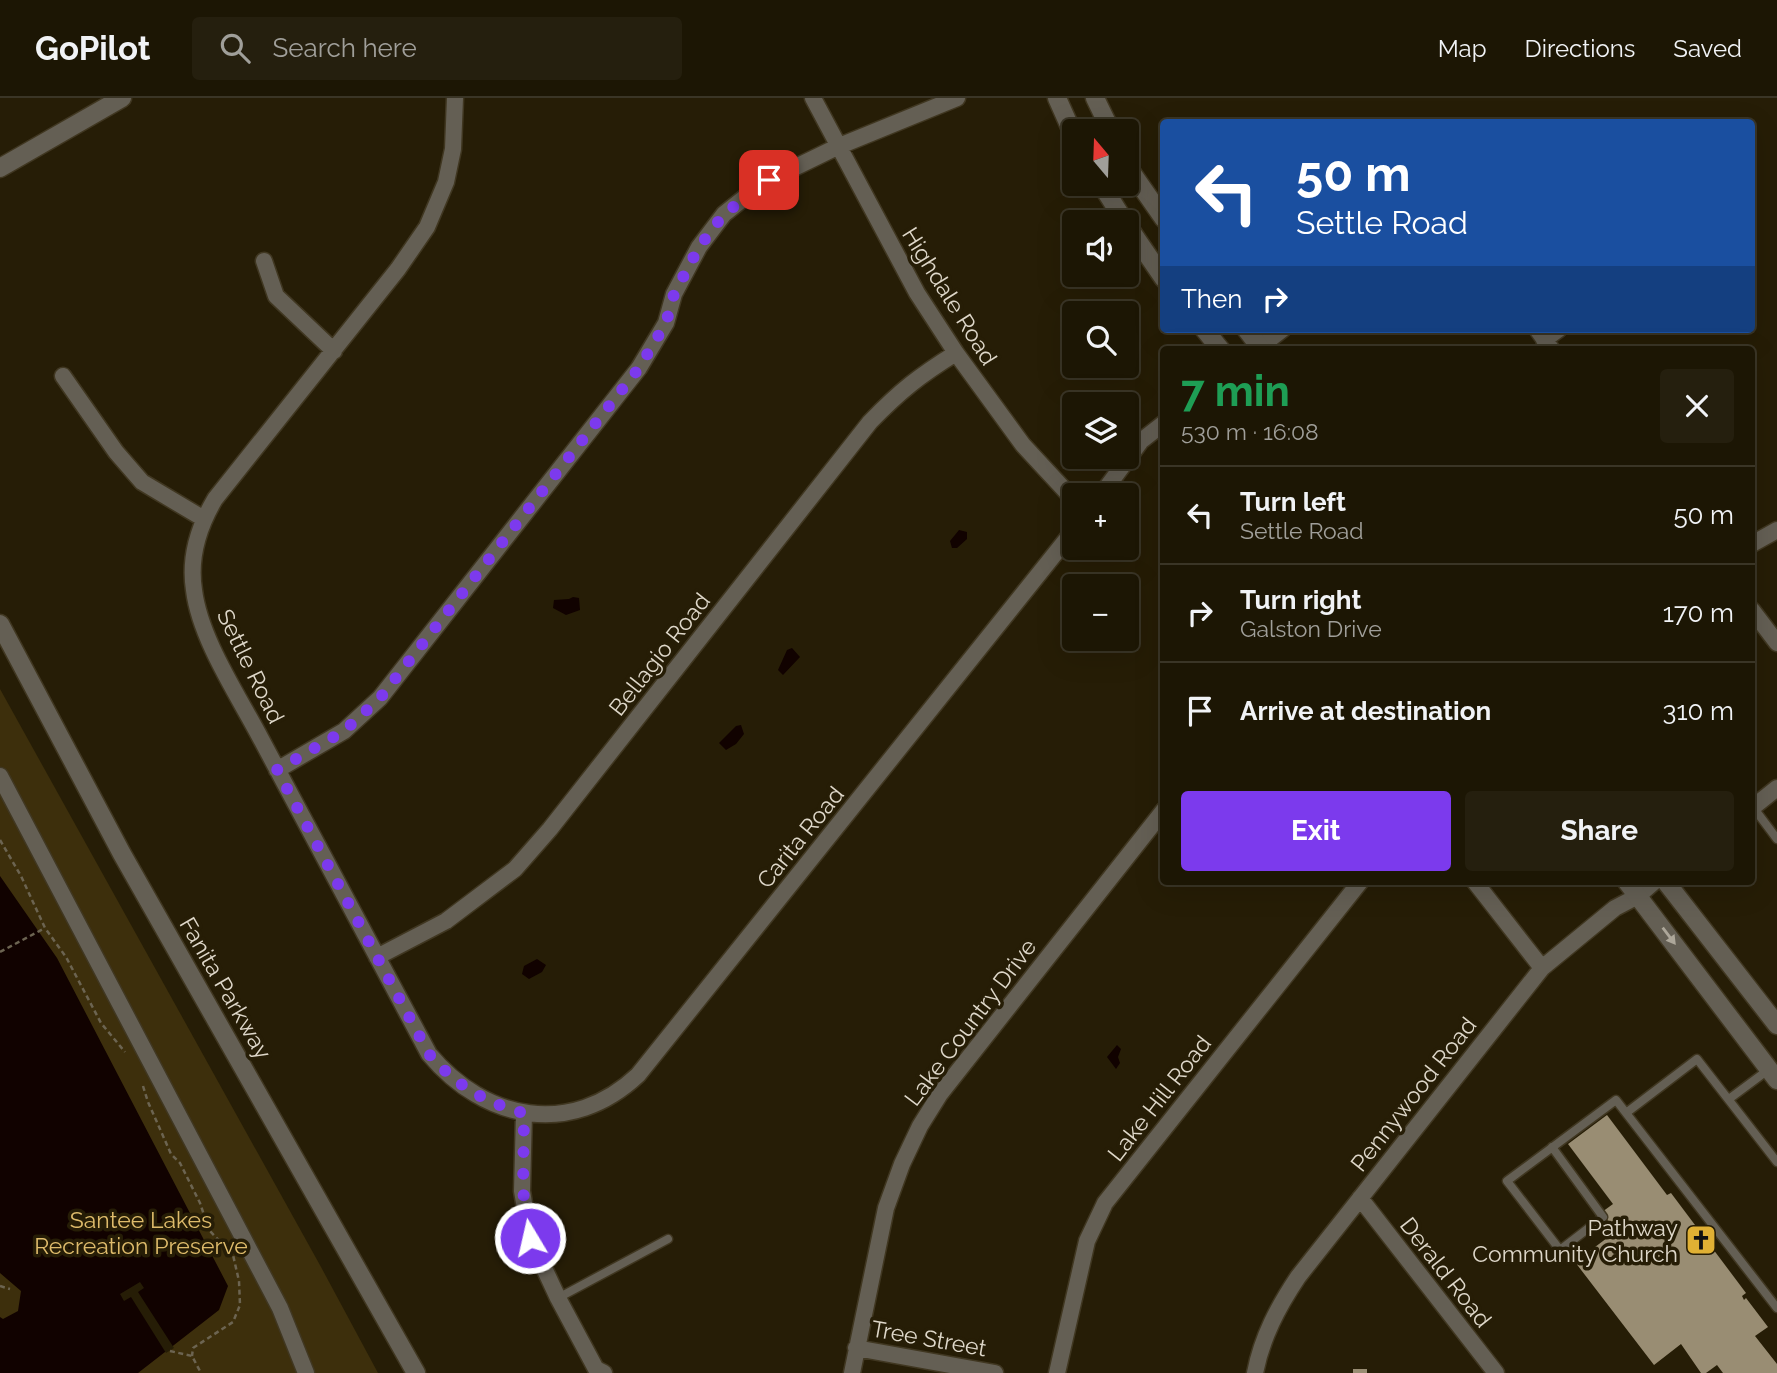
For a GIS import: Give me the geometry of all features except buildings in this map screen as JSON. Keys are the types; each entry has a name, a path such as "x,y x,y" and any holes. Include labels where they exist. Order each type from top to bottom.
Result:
{"street":[{"path":"0,168 122,98"},
{"name":"Settle Road","path":"456,98 453,149 446,182 433,215 398,269 215,499 204,519 194,552 193,587 201,621 277,770 429,1054 464,1088 524,1113"},
{"name":"Highdale Road","path":"813,98 917,293 956,354 1023,445 1062,487"},
{"path":"277,770 344,731 380,698 639,368 666,323 674,294 699,247 724,214 762,183 837,147 957,98"},
{"path":"1057,98 1066,119"},
{"path":"1095,98 1105,119"},
{"path":"1139,183 1160,213"},
{"path":"1139,243 1160,273"},
{"path":"264,261 276,296 334,351"},
{"path":"1263,346 1278,333"},
{"name":"Bellagio Road","path":"377,957 446,921 515,869 559,818 870,422 916,377 956,354"},
{"path":"63,376 116,452 142,482 204,519"},
{"path":"1110,483 1141,440 1160,426"},
{"path":"1755,542 1777,530"},
{"name":"Carita Road","path":"524,1113 551,1115 581,1110 614,1095 638,1075 1062,545"},
{"path":"1755,614 1777,643"},
{"name":"Fanita Parkway","path":"0,624 122,854 416,1373"},
{"path":"0,776 281,1308 306,1373"},
{"path":"1755,806 1777,788"},
{"name":"Lake Country Drive","path":"852,1373 886,1208 901,1164 920,1126 940,1094 1160,815"},
{"name":"Lake Hill Road","path":"1057,1373 1087,1241 1105,1203 1358,885"},
{"path":"1477,885 1542,968"},
{"path":"1668,885 1777,1025"},
{"path":"1633,889 1773,1075"},
{"name":"Pennywood Road","path":"1255,1373 1263,1340 1276,1309 1298,1277 1542,968 1615,908 1633,889"},
{"path":"524,1113 523,1191 530,1238 596,1369 604,1373"},
{"name":"Derald Road","path":"1360,1198 1496,1373"},
{"name":"Tree Street","path":"856,1348 995,1373"}],"lane":[{"path":"1755,812 1777,839"},
{"path":"1626,1114 1697,1059 1777,1162"},
{"path":"1729,1100 1773,1075"},
{"path":"1552,1147 1603,1217 1560,1250 1507,1181 1552,1147 1616,1100 1777,1308"},
{"path":"558,1298 668,1239"}],"path":[{"path":"0,840 45,928 66,957 101,1023 128,1056"},
{"path":"0,952 45,928"},
{"path":"143,1083 148,1102 171,1154 180,1163 209,1230 233,1255 239,1281 240,1305 233,1322 193,1348 192,1356 201,1373"},
{"path":"0,1286 10,1289"},
{"path":"170,1351 192,1356"}],"green space":[{"name":"Santee Lakes Recreation Preserve","path":"0,689 321,1267 378,1373 0,1373"}],"shaded area":[{"path":"959,530 967,532 967,539 957,548 952,548 950,541"},
{"path":"579,598 580,610 566,615 553,608 554,600"},
{"path":"792,648 800,657 783,675 778,670 787,650"},
{"path":"741,725 744,734 736,744 726,750 719,743 736,726"},
{"path":"0,876 57,958 228,1286 219,1310 138,1373 0,1373 0,1317 3,1319 18,1311 21,1291 0,1273"},
{"path":"537,959 546,965 542,972 529,979 522,974 524,966"},
{"path":"1117,1045 1121,1049 1118,1057 1120,1063 1116,1069 1107,1057"}],"pier":[{"path":"140,1282 144,1288 138,1292 174,1348 166,1353 131,1297 124,1301 120,1294"}],"place":[{"name":"Pathway Community Church","path":"1701,1240"}],"route":[{"path":"530,1238 523,1191 524,1113 494,1103 464,1088 429,1054 277,770 344,731 380,698 639,368 666,323 674,294 699,247 724,214 769,180"}]}
